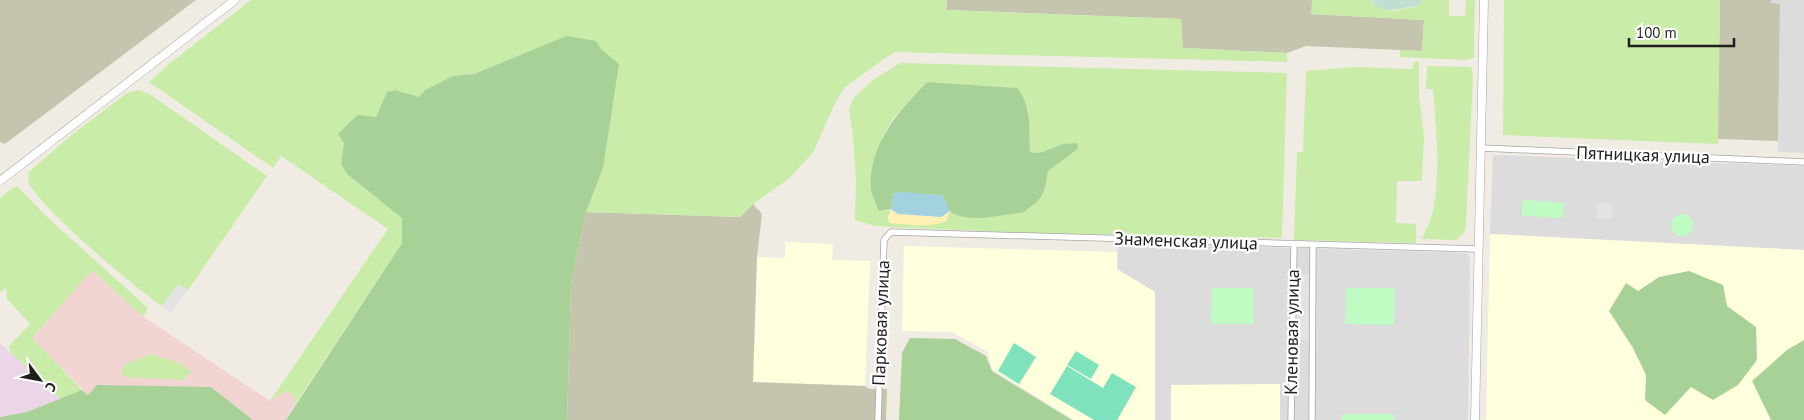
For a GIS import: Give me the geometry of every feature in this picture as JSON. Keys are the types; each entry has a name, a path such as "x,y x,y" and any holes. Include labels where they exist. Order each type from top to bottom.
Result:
{"street":[{"path":"0,181 235,0"},
{"path":"1475,420 1484,0"},
{"name":"Пятницкая улица","path":"1482,148 1804,162"},
{"name":"Знаменская улица","path":"894,231 1478,249"},
{"name":"Парковая улица","path":"878,420 884,240 888,234 894,231"},
{"name":"Кленовая улица","path":"1291,420 1294,244"},
{"name":"Кленовая улица","path":"1312,420 1313,244"}],"shaded area":[{"path":"0,0 196,0 5,144 0,142"},
{"path":"947,0 1312,0 1312,14 1424,20 1422,51 1306,46 1287,53 1182,48 1181,19 946,10"},
{"path":"1372,0 1423,0 1418,6 1387,10 1381,9"},
{"path":"1720,0 1771,0 1771,3 1780,4 1778,141 1717,139"},
{"path":"1771,0 1804,0 1804,153 1778,152 1780,5 1770,3"},
{"path":"1493,155 1804,166 1804,250 1490,234"},
{"path":"1597,202 1613,203 1612,218 1596,218"},
{"path":"753,204 762,214 757,257 753,382 865,386 869,389 887,389 886,420 567,420 571,284 586,212 740,217"},
{"path":"1490,234 1804,250 1804,420 1486,420"},
{"path":"785,242 833,244 832,260 870,261 865,386 753,382 757,257 785,258"},
{"path":"1118,243 1467,253 1470,257 1468,420 1155,420 1155,292 1117,269"},
{"path":"904,246 1117,252 1117,269 1155,292 1155,420 1075,420 992,369 988,352 952,332 902,331"},
{"path":"92,270 141,315 270,401 288,390 295,397 294,406 286,420 253,420 211,387 88,395 32,338"},
{"path":"1297,275 1309,275 1308,340 1296,339"},
{"path":"178,284 188,290 171,313 162,306"},
{"path":"0,343 61,399 27,412 0,417"},
{"path":"1280,384 1280,420 1171,420 1171,385"}],"green space":[{"path":"251,0 947,0 946,10 1181,19 1183,48 1287,53 1287,62 894,52 844,88 834,105 814,151 790,178 753,204 740,217 586,212 603,168 566,36 474,74 453,76 419,98 395,90 387,92 376,117 344,143 341,164 347,174 403,218 402,243 294,406 295,397 288,391 270,401 388,229 281,156 273,168 149,82"},
{"path":"1312,0 1372,0 1373,4 1392,11 1418,6 1423,0 1449,0 1449,16 1465,16 1466,0 1475,0 1474,57 1468,60 1400,57 1400,50 1422,51 1424,20 1311,14"},
{"path":"1504,0 1720,0 1718,144 1503,135"},
{"path":"566,36 596,41 601,49 619,64 603,168 586,212 571,284 567,420 286,420 402,243 402,218 347,174 341,164 344,143 338,134 358,115 376,117 387,92 395,90 419,97 425,90 453,76 474,74"},
{"path":"1413,62 1419,62 1419,94 1424,137 1422,181 1397,181 1396,223 1416,224 1416,243 1294,240 1297,152 1303,152 1306,71 1354,67 1413,69"},
{"path":"900,63 1287,73 1282,238 1028,233 875,226 855,220 856,183 849,109 854,97 873,80","holes":["927,82 1017,88 1028,109 1030,152 1039,153 1063,144 1076,143 1078,149 1048,171 1044,193 1038,201 1027,208 959,216 950,211 946,221 924,225 889,223 888,218 891,210 879,211 882,141 888,126 915,94"]},
{"path":"1427,66 1471,67 1473,75 1466,226 1464,233 1456,240 1422,239 1433,210 1437,180 1433,89 1426,89"},
{"path":"927,82 1017,88 1022,95 1027,110 1030,152 1039,153 1063,144 1077,143 1078,149 1048,171 1042,195 1025,212 977,218 958,216 951,212 942,195 894,193 891,209 879,211 871,189 871,173 874,158 887,130 896,117"},
{"path":"139,90 151,95 267,176 188,290 178,284 162,306 110,265 65,225 33,191 28,180 29,172 70,136 127,93"},
{"path":"14,187 18,187 46,216 148,308 144,316 141,315 92,270 32,338 82,390 61,399 11,353 9,346 30,324 7,299 6,288 0,292 0,198"},
{"path":"1523,200 1564,203 1563,218 1522,216"},
{"path":"1682,214 1690,217 1693,225 1690,233 1682,236 1674,233 1671,225 1674,217"},
{"path":"1689,271 1723,285 1727,306 1756,327 1757,360 1738,385 1713,400 1691,387 1665,415 1645,400 1646,375 1633,348 1609,311 1626,283 1638,291 1659,277"},
{"path":"1212,288 1254,288 1254,324 1211,324"},
{"path":"1346,288 1395,288 1394,325 1345,324"},
{"path":"910,338 955,339 986,356 992,371 1072,420 899,420 902,353"},
{"path":"1804,340 1804,420 1771,420 1752,381 1787,350"},
{"path":"1014,343 1036,357 1019,384 998,371"},
{"path":"1076,351 1099,365 1091,379 1067,365"},
{"path":"150,354 180,363 192,372 184,380 127,377 121,374 124,365"},
{"path":"1067,366 1103,388 1112,373 1136,387 1117,420 1094,420 1050,394"},
{"path":"97,385 211,387 253,420 0,420 0,417 27,412 82,390 88,395"},
{"path":"1342,414 1394,414 1394,420 1342,420"}],"sand":[{"path":"891,210 898,214 941,217 950,211 946,221 932,225 918,225 889,223 888,218"}],"water":[{"path":"894,193 942,195 950,211 941,217 898,214 891,209"}]}
